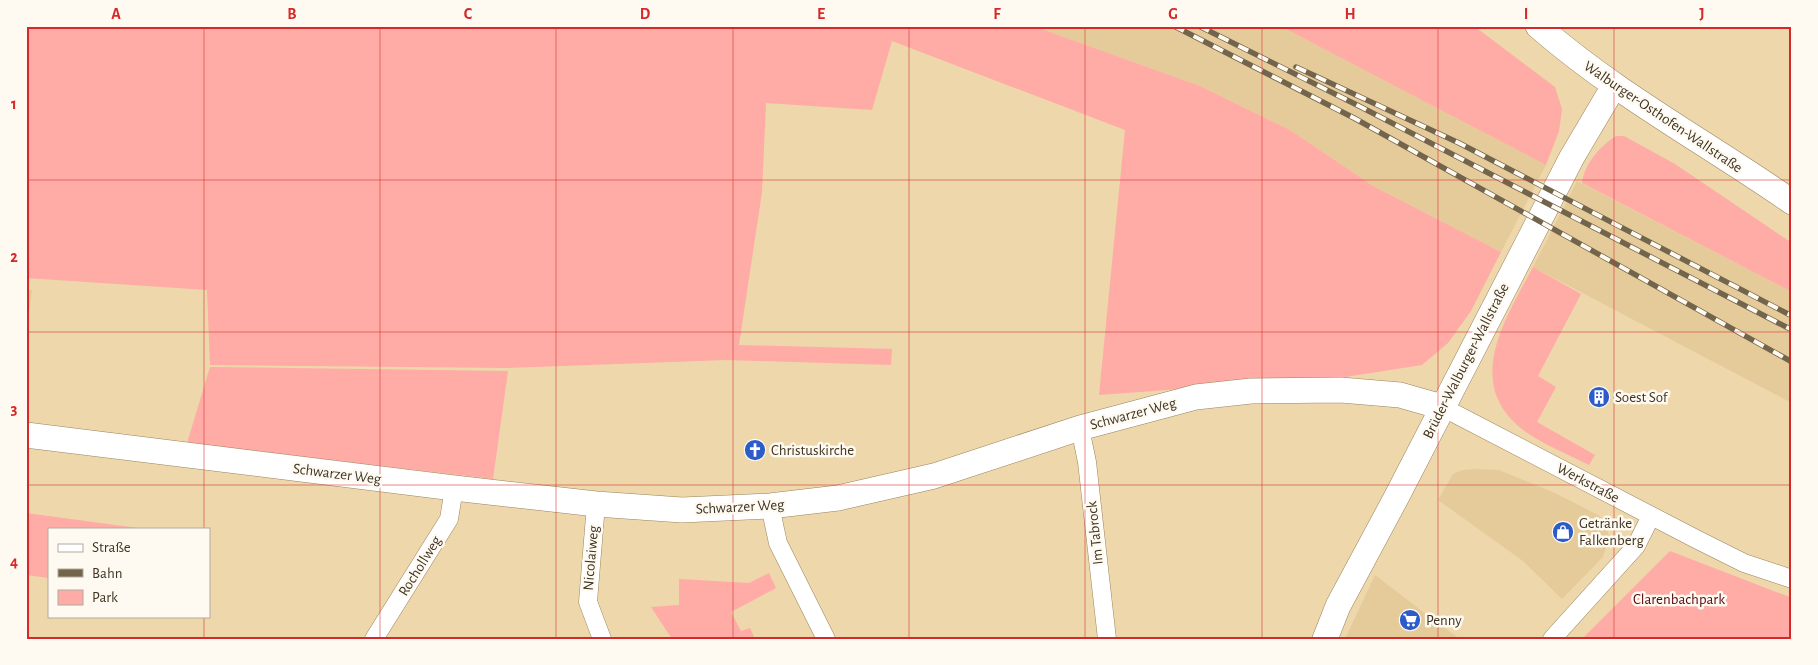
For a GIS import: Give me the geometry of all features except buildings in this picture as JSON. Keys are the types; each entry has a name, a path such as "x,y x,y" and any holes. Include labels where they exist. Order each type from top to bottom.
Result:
{"street":[{"name":"Walburger-Osthofen-Wallstraße","path":"1538,26 1573,57 1614,86 1792,202"},
{"name":"Brüder-Walburger-Wallstraße","path":"1325,639 1338,606 1396,498 1572,157 1614,86"},
{"name":"Schwarzer Weg","path":"26,435 454,488 596,504 682,510 770,506 838,498 934,476 1080,428 1196,397 1251,391 1351,391 1400,395 1442,406"},
{"name":"Werkstraße","path":"1442,406 1744,563 1792,579"},
{"name":"Im Tabrock","path":"1080,428 1087,462 1107,639"},
{"name":"Rochollweg","path":"374,639 449,519 454,488"},
{"name":"Nicolaiweg","path":"596,504 588,602 602,639"},
{"path":"770,506 778,543 826,639"},
{"path":"1552,639 1636,546 1651,516"}],"shaded area":[{"path":"1033,26 1280,26 1546,165 1501,252 1373,186 1290,130 1200,86"},
{"path":"1577,181 1792,292 1792,403 1533,267"},
{"path":"26,289 32,290 26,337"},
{"path":"1462,470 1499,470 1553,492 1600,516 1606,523 1609,538 1603,557 1562,599 1523,561 1438,500 1453,474"},
{"path":"1375,575 1431,618 1460,639 1345,639"}],"green space":[{"path":"26,26 1033,26 1200,86 1290,130 1373,186 1501,252 1471,311 1448,343 1422,365 1345,377 1099,395 1125,130 892,41 872,110 766,103 762,192 739,345 892,349 891,365 726,360 508,368 210,365 207,290 26,278"},
{"path":"1280,26 1474,26 1555,87 1562,109 1559,131 1546,165"},
{"path":"1616,136 1624,136 1675,164 1792,243 1792,292 1582,183 1589,162 1604,145"},
{"path":"1533,267 1581,294 1538,376 1556,387 1537,422 1595,455 1589,465 1539,440 1521,428 1513,421 1500,403 1493,384 1493,364 1497,344 1513,304"},
{"path":"210,367 508,371 493,479 187,443"},
{"path":"26,513 138,528 48,528 48,578 26,575"},
{"name":"Clarenbachpark","path":"1670,551 1792,598 1792,639 1582,639"},
{"path":"769,573 776,588 731,612 741,631 750,628 755,639 672,639 651,607 679,605 679,579 749,583"}],"railway":[{"path":"1174,26 1354,118 1792,362"},
{"path":"1199,26 1359,106 1792,330"},
{"path":"1296,67 1459,143 1792,316"}],"place":[{"name":"Soest Sof","path":"1599,397"},
{"name":"Christuskirche","path":"755,450"},
{"name":"Getränke Falkenberg","path":"1563,532"},
{"name":"Penny","path":"1410,620"}]}
